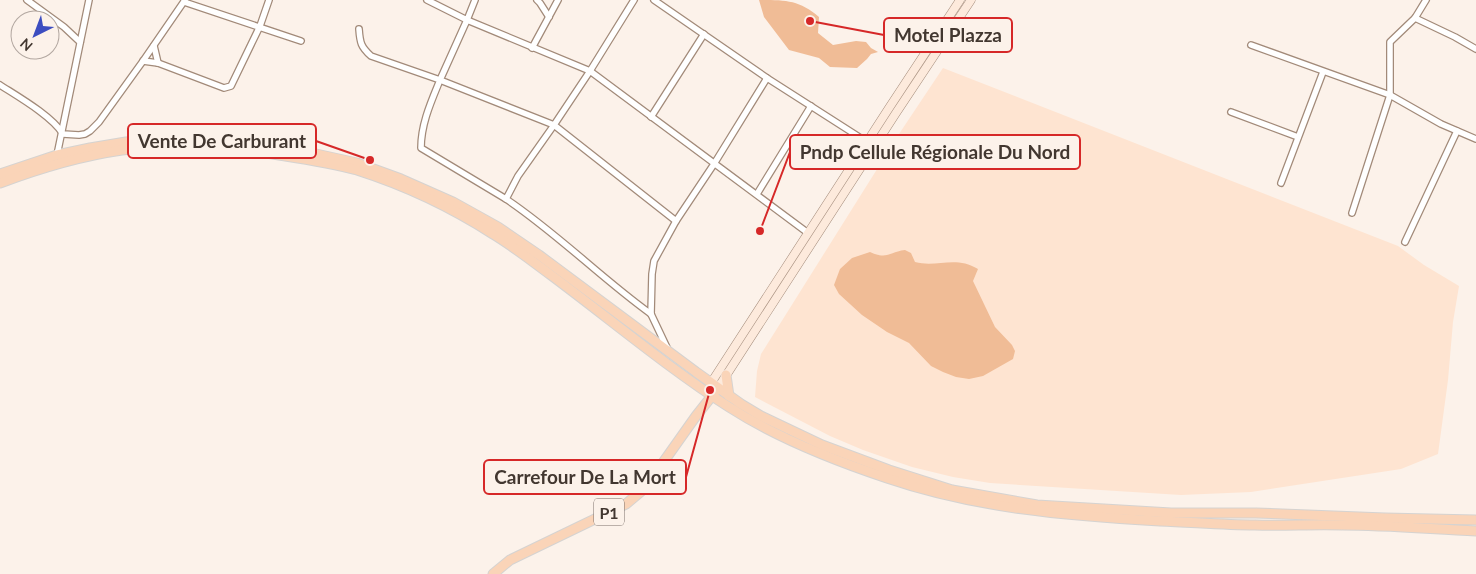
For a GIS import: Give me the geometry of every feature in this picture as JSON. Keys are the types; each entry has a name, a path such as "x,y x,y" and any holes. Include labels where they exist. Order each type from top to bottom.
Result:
{"main road":[{"path":"709,394 808,233 960,0"},
{"path":"715,386 726,375 971,0"},
{"path":"0,174 90,148 167,138 253,143 289,148 357,163 401,179 446,199 498,227 539,255 729,396 778,425 822,445 889,470 952,490 1037,505 1171,513 1256,513 1394,519 1476,520"},
{"path":"0,184 30,172 81,158 124,150 163,146 210,147 253,151 309,159 356,170 406,189 449,209 494,234 584,299 709,394 745,417 796,443 865,470 951,497 1019,510 1097,517 1253,525 1338,524 1476,531"},
{"path":"726,375 729,396"},
{"name":"P1","path":"493,574 510,560 626,504 645,488 696,416 700,400 709,394"}],"street":[{"path":"27,0 64,27 80,42"},
{"path":"57,156 89,0"},
{"path":"144,61 158,63 224,88 230,86 260,26 269,0"},
{"path":"427,0 467,20 590,71 808,233"},
{"path":"476,0 440,80 425,119 421,137 421,148 530,215 596,271 651,314 670,353"},
{"path":"537,0 549,17"},
{"path":"532,48 558,0"},
{"path":"506,199 518,176 590,71 634,0"},
{"path":"654,0 767,78 866,142"},
{"path":"1352,214 1390,95 1390,42 1414,18 1426,0"},
{"path":"62,134 79,135 90,131 111,107 184,1 301,41"},
{"path":"1414,18 1455,37 1476,50"},
{"path":"359,29 360,43 365,51 372,56 440,80 554,125 676,221"},
{"path":"651,117 704,34"},
{"path":"1251,45 1390,95 1440,124 1476,139"},
{"path":"154,46 158,63"},
{"path":"1281,183 1323,72"},
{"path":"651,314 654,261 676,221 767,78"},
{"path":"0,84 39,111 58,127 62,134"},
{"path":"757,194 811,106"},
{"path":"1232,112 1298,137"},
{"path":"1405,242 1457,132"}],"shaded area":[{"path":"759,0 792,2 805,7 819,17 818,33 833,45 856,41 866,42 878,52 871,54 857,68 830,67 819,58 789,50 764,17"},
{"path":"943,68 1398,246 1424,265 1459,286 1438,454 1401,469 1251,492 1181,495 990,483 953,477 912,467 863,450 830,436 755,397 757,371 761,354 901,131"},
{"path":"905,250 911,253 915,262 931,264 954,262 970,265 978,269 973,281 995,327 1012,345 1015,351 1013,359 983,376 969,379 956,377 931,366 909,343 887,332 862,315 839,294 834,285 840,269 852,258 870,252 885,255"}],"place":[{"name":"Motel Plazza","path":"810,21"},
{"name":"Vente De Carburant","path":"370,160"},
{"name":"Pndp Cellule Régionale Du Nord","path":"760,231"},
{"name":"Carrefour De La Mort","path":"710,390"}]}
